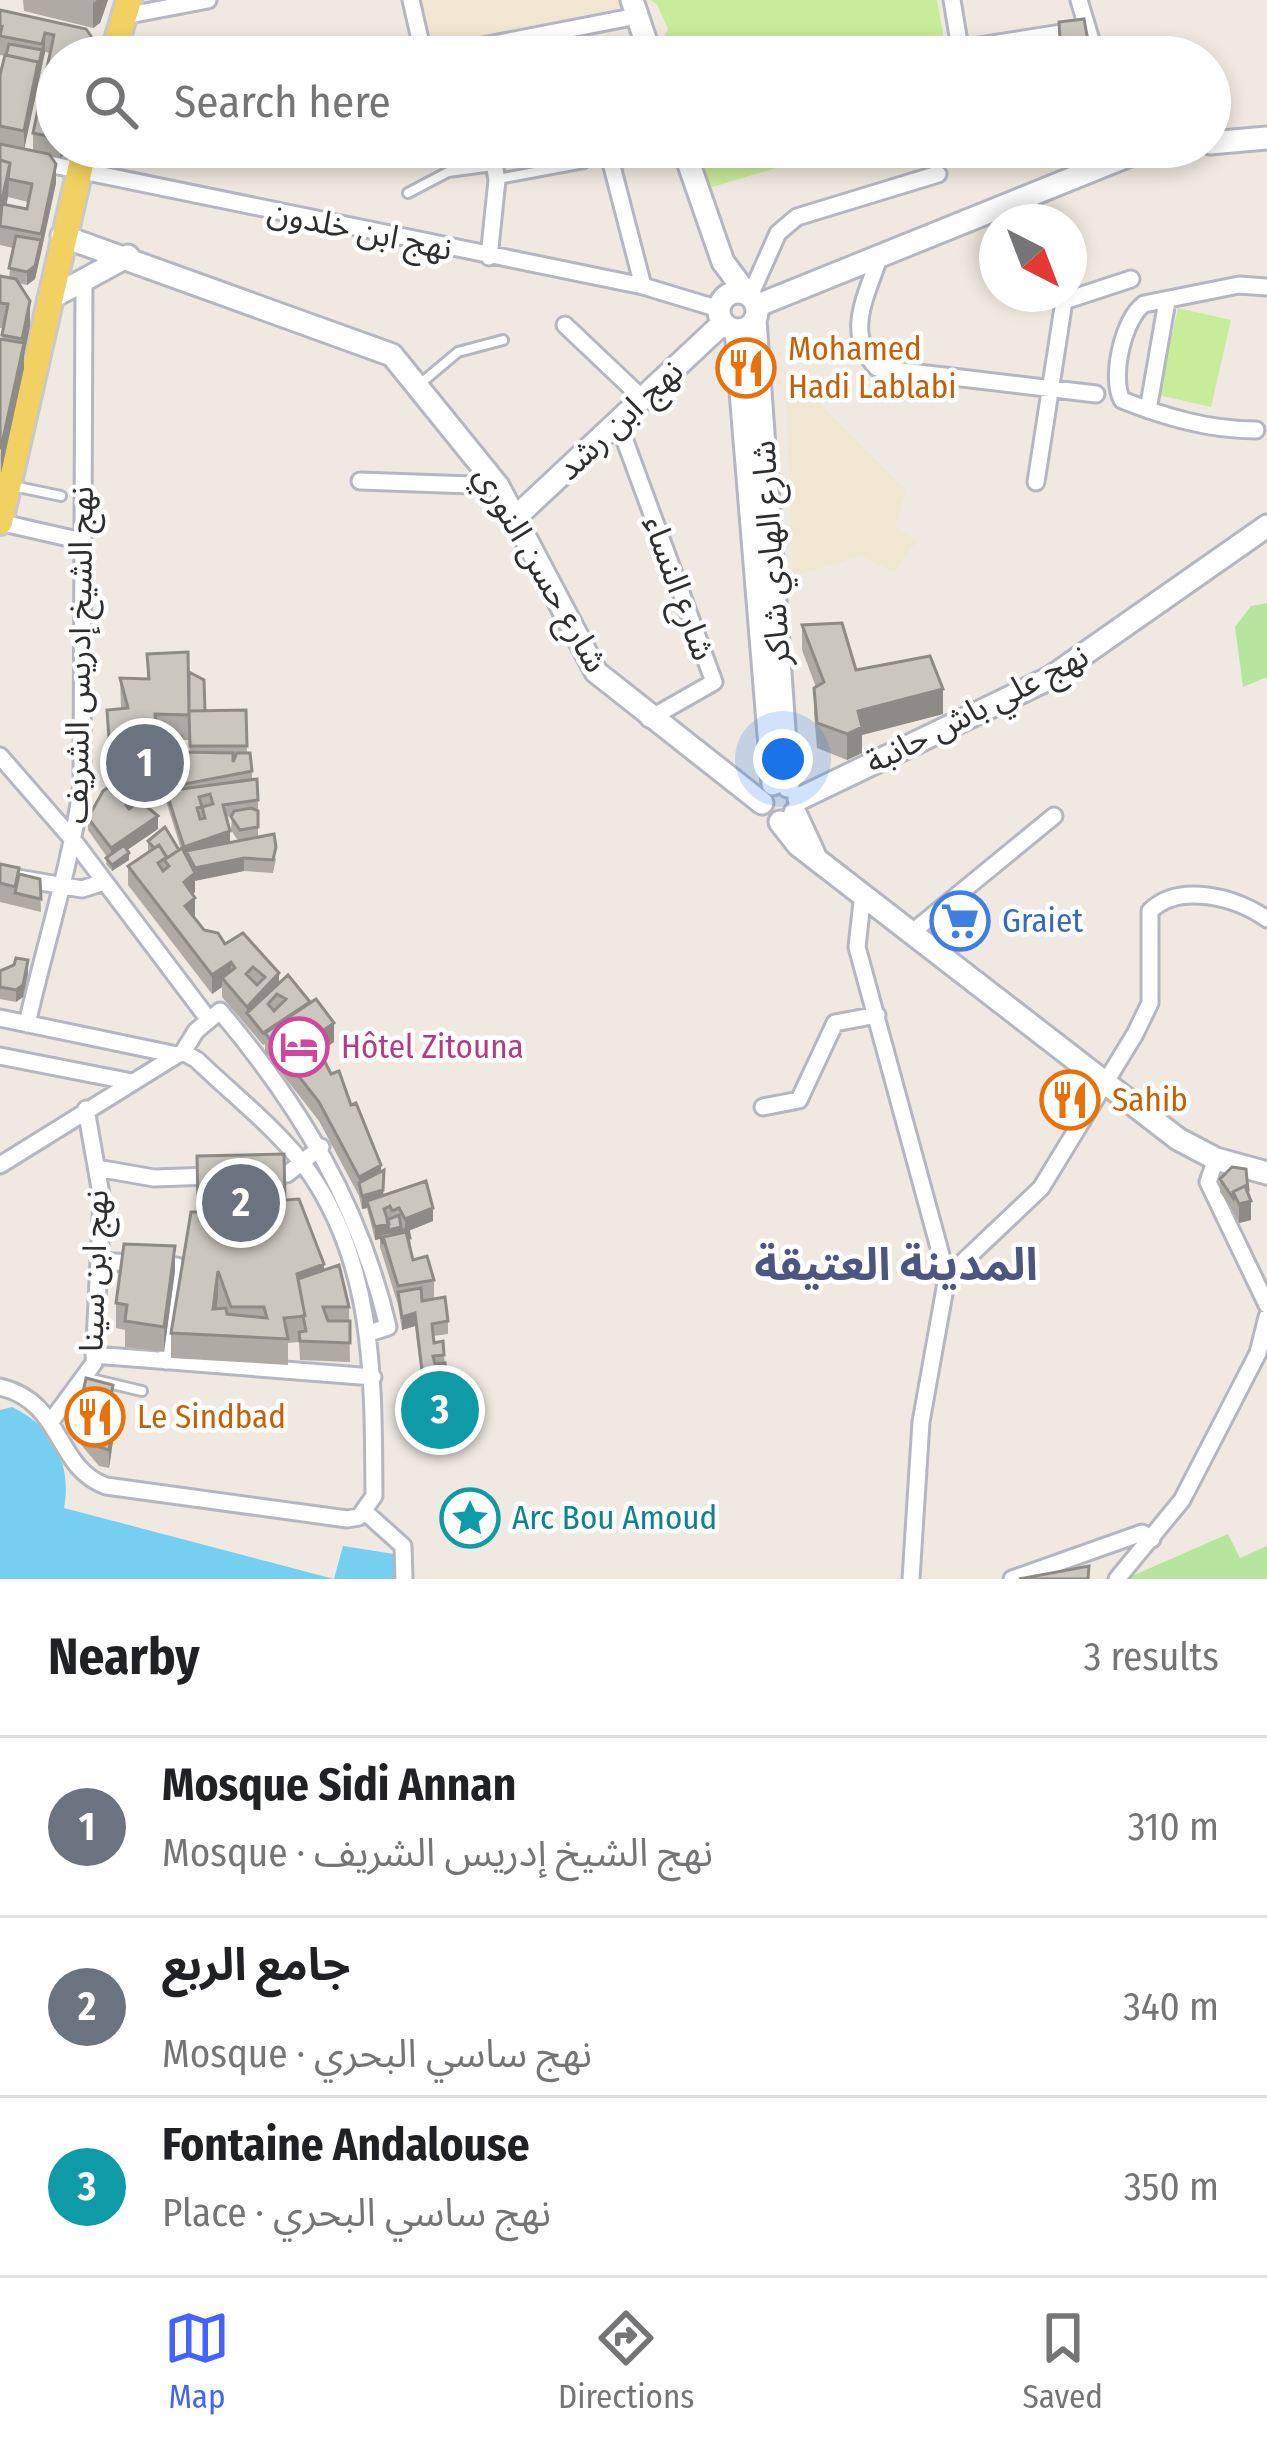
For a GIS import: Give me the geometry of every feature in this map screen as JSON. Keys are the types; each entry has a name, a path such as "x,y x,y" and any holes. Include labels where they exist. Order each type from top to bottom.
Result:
{"main road":[{"path":"113,36 127,8"},
{"path":"1,529 79,168"},
{"path":"16,293 49,299"}],"street":[{"path":"127,8 208,0"},
{"path":"411,0 420,36"},
{"path":"952,0 958,36"},
{"path":"1079,0 1089,36"},
{"path":"533,36 634,8"},
{"path":"1047,36 1087,28"},
{"path":"1231,141 1267,138"},
{"name":"نهج ابن خلدون","path":"0,154 36,156"},
{"name":"نهج ابن خلدون","path":"123,168 489,257 644,286 738,310"},
{"path":"489,257 495,168"},
{"path":"613,168 644,286"},
{"path":"690,168 738,310"},
{"path":"738,310 879,258 1088,168"},
{"path":"738,310 788,224 938,174"},
{"name":"شارع حسن النوري","path":"62,236 378,349 420,384 498,486 586,658 649,719 783,801 798,845 1178,1139 1216,1159 1264,1168"},
{"path":"49,299 128,256"},
{"path":"879,258 857,333 877,368 1096,394"},
{"path":"1036,482 1064,301 1131,279"},
{"name":"نهج الشيخ إدريس الشريف","path":"27,1024 58,885 74,841 82,784 85,280"},
{"path":"1256,430 1215,429 1148,410 1122,400 1117,390 1126,331 1134,311 1239,285 1267,287"},
{"path":"1148,410 1168,301"},
{"name":"نهج ابن رشد","path":"517,516 738,310"},
{"name":"شارع الهادي شاكر","path":"738,310 783,801"},
{"path":"566,325 643,398"},
{"name":"شارع النساء","path":"618,422 714,682 649,719"},
{"path":"360,481 498,486"},
{"name":"نهج علي باش حانبة","path":"783,801 1050,677 1267,526"},
{"path":"1,529 82,541"},
{"path":"0,756 214,1016 270,1070 321,1147 376,1276 388,1327 369,1333"},
{"path":"910,934 1054,816"},
{"path":"0,874 82,889 104,882"},
{"path":"863,893 856,947 947,1277 921,1422 911,1579"},
{"path":"947,1277 1041,1188 1071,1144 1150,1003 1146,918 1157,904 1188,894 1228,901 1267,919"},
{"path":"763,1107 799,1100 836,1023 877,1015"},
{"path":"0,1165 180,1053 214,1016"},
{"path":"0,1018 180,1053 302,1163 337,1222 369,1333 374,1496 364,1511 347,1519 106,1486 82,1472 52,1420 30,1398 0,1388"},
{"path":"0,1056 132,1082"},
{"name":"نهج ابن سينا","path":"52,1420 87,1378 94,1355 97,1168 86,1109"},
{"path":"243,1175 287,1174 321,1147"},
{"path":"1216,1159 1208,1182 1267,1305"},
{"path":"97,1168 154,1178 221,1176"},
{"path":"98,1261 170,1261 177,1266 166,1361"},
{"path":"1117,1579 1182,1500 1258,1353 1267,1317"},
{"path":"94,1355 373,1377"},
{"path":"364,1511 403,1546 404,1579"},
{"path":"1012,1579 1142,1533 1152,1539"}],"lane":[{"path":"408,193 448,172 540,168"},
{"path":"420,384 458,352 503,340"},
{"path":"11,485 61,496"},
{"path":"87,1378 142,1391"}],"shaded area":[{"path":"415,0 617,0 620,8 480,36 423,36"},
{"path":"785,369 906,491 895,527 917,541 894,572 861,556 793,576"}],"green space":[{"path":"650,0 937,0 943,36 664,36 668,29 657,4"},
{"path":"702,168 776,168 709,188"},
{"path":"1178,308 1231,320 1211,407 1158,395"},
{"path":"1267,603 1267,677 1243,687 1235,627 1251,606"},
{"path":"1228,1534 1240,1558 1267,1546 1267,1579 1125,1579"}],"water":[{"path":"12,1407 39,1425 57,1449 65,1477 64,1508 334,1579 0,1579 0,1410"},
{"path":"343,1546 394,1554 394,1579 334,1579"}],"building":[{"path":"0,10 86,29 91,36 45,33 36,36 36,43 0,36"},
{"path":"1084,19 1087,36 1060,36 1059,22"},
{"path":"9,44 36,49 36,62 6,55"},
{"path":"5,55 36,62 24,131 0,126"},
{"path":"0,144 36,151 36,168 55,168 41,234 0,226 2,204 27,209 32,184 8,179 10,163 0,160"},
{"path":"0,160 10,163 0,209"},
{"path":"16,236 41,240 35,266 27,272 9,268"},
{"path":"0,276 16,279 30,301 22,339 2,335 8,304 0,303"},
{"path":"0,339 24,343 1,448 0,447"},
{"name":"Mohamed Hadi Lablabi","path":"740,352 752,353 751,370 741,371"},
{"path":"842,623 856,670 930,656 943,689 858,711 862,727 847,734 817,723 814,688 824,682 802,625"},
{"path":"188,652 189,715 155,714 157,737 181,736 180,766 141,770 134,761 125,768 110,753 107,710 128,708 120,678 149,679 147,654"},
{"path":"189,672 204,680 205,711 189,711"},
{"path":"246,710 247,746 190,746 189,711"},
{"path":"181,752 233,753 233,762 237,753 250,753 252,771 180,785"},
{"path":"257,779 258,800 223,805 230,831 184,847 166,791","holes":["210,794 213,804 202,807 199,797"]},
{"path":"117,781 122,789 131,785 142,794 126,805 129,809 140,801 158,816 111,848 88,818 103,791"},
{"path":"180,785 180,789 150,797 147,788"},
{"path":"234,811 258,811 258,827 240,830 231,817"},
{"path":"165,827 179,850 167,858 159,845 154,848 148,841"},
{"path":"274,834 273,860 244,858 195,868 186,851"},
{"path":"124,845 129,853 112,865 106,858"},
{"path":"159,845 167,857 158,863 163,871 169,866 164,860 182,848 195,873 184,882 195,898 185,906 204,930 218,933 225,944 243,933 279,973 247,1007 222,978 235,968 231,962 212,975 128,866","holes":["253,967 265,977 257,985 246,974"]},
{"path":"0,864 19,868 15,887 0,883"},
{"path":"19,874 40,879 41,899 15,893"},
{"path":"16,958 28,960 23,985 16,990 0,987 0,971 14,965"},
{"path":"288,975 310,1002 263,1033 247,1013","holes":["277,994 286,999 274,1011 268,1004"]},
{"path":"316,999 334,1023 315,1036 317,1046 331,1074 339,1071 381,1165 359,1177 319,1102 265,1033"},
{"path":"284,1154 285,1200 299,1199 324,1264 297,1274 305,1316 284,1318 288,1339 171,1333 191,1212 215,1212 213,1202 198,1202 197,1156","holes":["218,1271 231,1307 264,1307 267,1318 213,1309"]},
{"path":"1232,1167 1246,1169 1248,1190 1245,1186 1233,1192 1233,1198 1220,1179"},
{"path":"384,1170 383,1190 362,1196 359,1183"},
{"path":"426,1181 433,1208 405,1219 399,1208 392,1211 390,1206 384,1209 389,1224 375,1227 367,1201"},
{"path":"1245,1186 1251,1201 1239,1204 1233,1192"},
{"path":"399,1215 401,1227 389,1230 387,1220"},
{"path":"408,1229 410,1238 406,1232 383,1237 383,1244 380,1234"},
{"path":"406,1232 413,1260 427,1256 434,1280 398,1286 383,1237"},
{"path":"124,1244 175,1246 164,1327 125,1321 127,1305 116,1303"},
{"path":"339,1265 349,1307 323,1307 328,1321 350,1321 350,1343 300,1341 299,1332 306,1331 298,1279"},
{"path":"421,1288 422,1301 445,1297 448,1321 432,1324 434,1343 443,1341 444,1355 433,1356 435,1364 445,1363 450,1416 428,1419 415,1313 402,1317 398,1292"},
{"path":"86,1378 113,1385 108,1412 93,1408 91,1414 113,1422 109,1450 99,1447 77,1421"},
{"path":"454,1406 472,1407 469,1422 454,1425"},
{"path":"1089,1566 1088,1579 1019,1579"}],"place":[{"name":"Mohamed Hadi Lablabi","path":"746,368"},
{"name":"Mosque Sidi Annan","path":"145,763"},
{"name":"Graiet","path":"960,921"},
{"name":"Hôtel Zitouna","path":"299,1047"},
{"name":"Sahib","path":"1070,1100"},
{"name":"جامع الربع","path":"241,1203"},
{"name":"Fontaine Andalouse","path":"440,1410"},
{"name":"Le Sindbad","path":"95,1417"},
{"name":"Arc Bou Amoud","path":"470,1518"}],"district":[{"name":"المدينة العتيقة","path":"896,1265"}]}
